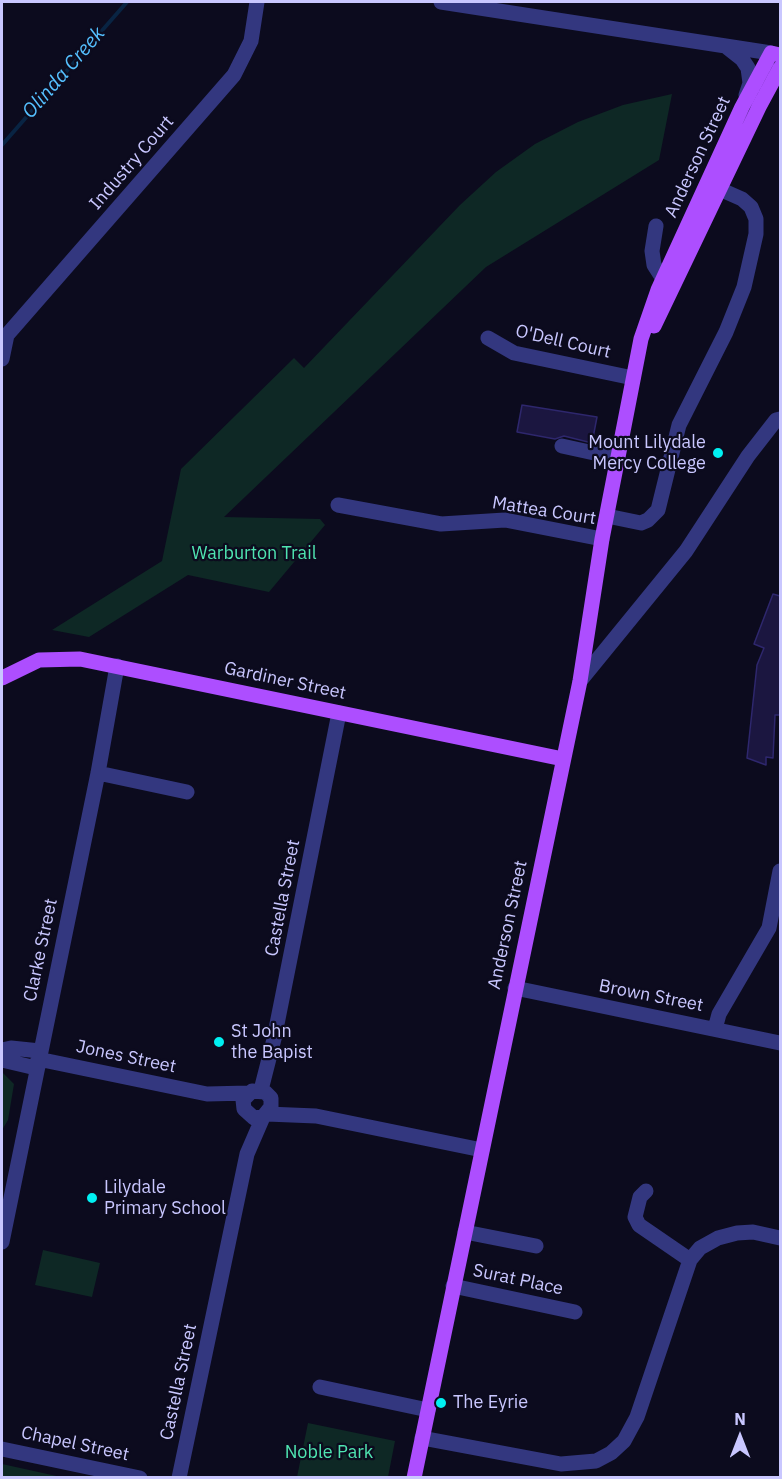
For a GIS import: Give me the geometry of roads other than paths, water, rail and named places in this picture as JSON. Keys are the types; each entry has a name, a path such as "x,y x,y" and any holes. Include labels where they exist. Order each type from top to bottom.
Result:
{"main road":[{"name":"Anderson Street","path":"713,187 742,107 776,54"},
{"name":"Anderson Street","path":"414,1478 580,681 602,539 644,328 713,187 780,68"},
{"name":"Gardiner Street","path":"2,678 24,666 44,659 69,658 563,759"}],"street":[{"name":"Industry Court","path":"2,359 4,335 234,75 251,41 256,2"},
{"path":"441,2 776,54"},
{"path":"723,47 738,55 748,68 750,83 742,107"},
{"path":"607,516 641,523 648,520 658,510 679,425 726,332 744,287 756,234 756,219 746,202 713,187"},
{"name":"Anderson Street","path":"656,226 652,258 656,270 668,281"},
{"name":"O'Dell Court","path":"488,338 514,353 633,378"},
{"path":"580,681 686,551 748,456 780,418"},
{"path":"562,446 617,458"},
{"name":"Mattea Court","path":"339,505 441,524 505,520 602,539"},
{"name":"Clarke Street","path":"2,1242 99,772 117,666"},
{"name":"Castella Street","path":"260,1094 274,1039 339,713"},
{"path":"99,772 187,792"},
{"path":"716,1029 719,1014 770,928 780,871"},
{"name":"Brown Street","path":"515,988 780,1043"},
{"name":"Jones Street","path":"2,1050 11,1048 38,1059 207,1094 260,1094 316,1116 482,1150"},
{"name":"Jones Street","path":"2,1060 38,1059"},
{"name":"Jones Street","path":"207,1094 245,1111"},
{"path":"260,1094 271,1107 265,1116 254,1118 245,1111 243,1100 260,1094"},
{"name":"Castella Street","path":"245,1111 247,1154"},
{"name":"Castella Street","path":"179,1478 247,1154 265,1116"},
{"name":"Jones Street","path":"265,1116 316,1116"},
{"path":"646,1191 640,1197 635,1217 639,1225 690,1260"},
{"path":"465,1232 536,1246"},
{"path":"422,1438 561,1464 596,1461 611,1453 624,1441 637,1417 690,1260 700,1248 717,1238 737,1233 753,1232 780,1238"},
{"name":"Surat Place","path":"453,1286 575,1312"},
{"path":"320,1388 428,1410"},
{"name":"Chapel Street","path":"2,1449 140,1478"}],"waterway":[{"name":"Olinda Creek","path":"2,145 127,2"}],"place":[{"name":"Mount Lilydale Mercy College","path":"718,453"},
{"name":"St John the Bapist","path":"219,1042"},
{"name":"Lilydale Primary School","path":"92,1198"},
{"name":"The Eyrie","path":"441,1403"}],"park label":[{"name":"Warburton Trail","path":"254,554"},
{"name":"Noble Park","path":"329,1453"}]}
